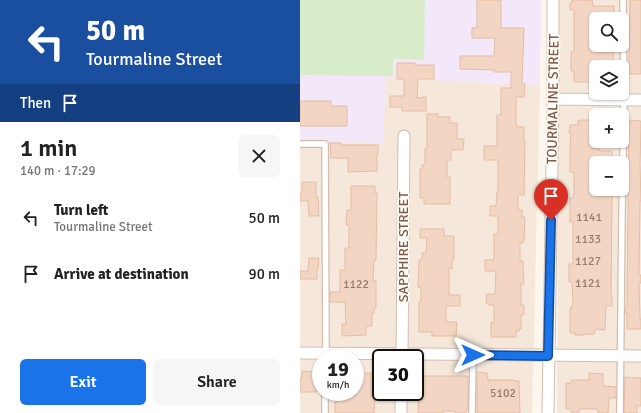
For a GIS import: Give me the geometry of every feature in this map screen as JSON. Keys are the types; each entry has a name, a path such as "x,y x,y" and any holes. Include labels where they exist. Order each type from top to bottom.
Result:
{"street":[{"name":"TOURMALINE STREET","path":"548,413 554,0"},
{"path":"553,99 589,100"},
{"path":"629,100 641,100"},
{"name":"SAPPHIRE STREET","path":"402,349 404,136"},
{"path":"300,353 312,354"},
{"path":"424,356 641,356"},
{"path":"400,413 401,401"}],"lane":[{"path":"623,0 624,60"},
{"path":"620,413 624,100"},
{"path":"300,144 324,144 326,349"},
{"path":"472,413 473,355"},
{"path":"325,401 325,413"}],"shaded area":[{"path":"300,0 541,0 540,85 386,78 383,143 300,142"},
{"path":"559,0 641,0 641,413 557,413"},
{"path":"386,78 540,85 532,413 300,413 300,142"}],"green space":[{"path":"300,0 425,0 424,60 393,59 393,76 300,75"}],"building":[{"path":"477,0 501,0 501,28 524,28 522,84 525,84 524,97 516,97 516,122 517,127 524,127 525,141 524,195 518,195 518,210 522,210 522,217 525,217 524,241 523,243 520,243 520,261 523,261 524,284 521,284 521,305 524,305 524,315 521,315 521,329 516,331 516,337 491,337 491,322 494,323 494,305 489,305 486,303 487,294 495,294 496,271 485,271 485,260 494,260 494,234 498,234 498,216 490,216 490,206 496,206 498,192 498,160 484,160 484,146 497,146 497,115 501,115 501,88 511,88 511,72 460,69 460,56 494,56 495,38 472,38 472,28 477,28"},
{"path":"572,0 592,0 593,6 614,6 614,12 589,12 589,52 613,52 613,60 589,60 589,82 574,82 574,71 571,71 571,52 574,52 574,10 570,10 570,3 572,3"},
{"path":"630,0 641,0 641,74 629,74"},
{"path":"397,63 434,65 434,79 418,79 417,98 426,97 426,111 402,111 402,107 390,107 390,96 404,96 404,79 397,79"},
{"path":"300,101 331,101 331,106 347,106 347,126 300,126"},
{"path":"427,114 438,114 438,117 450,117 450,123 457,123 457,139 464,139 463,150 451,150 451,160 447,160 447,177 450,177 450,204 424,204 424,198 420,198 420,169 422,169 422,165 425,165 425,149 427,149"},
{"path":"589,120 589,148 599,148 599,151 612,151 612,156 589,156 589,196 612,197 612,306 606,306 605,330 596,329 594,334 584,335 575,335 575,333 570,333 570,308 572,308 573,305 572,282 569,282 569,264 573,264 573,222 570,222 570,198 573,198 574,192 574,172 570,172 571,133 569,133 570,125 578,125 578,121"},
{"path":"629,120 641,121 639,275 641,275 641,283 639,283 641,329 627,329 627,313 625,313 627,305"},
{"path":"330,143 341,143 341,145 378,145 377,171 348,172 348,158 331,158"},
{"path":"302,182 316,182 316,197 318,197 319,216 309,216 308,201 300,201"},
{"path":"351,186 375,186 375,193 377,193 376,260 374,260 373,281 376,281 376,308 374,308 374,313 372,313 372,326 366,326 366,335 342,336 342,324 346,324 345,302 330,302 330,292 340,292 340,270 345,270 345,248 349,248 349,225 346,225 347,210 351,210"},
{"path":"420,229 444,229 444,236 454,236 454,260 452,260 452,269 449,268 449,295 460,295 460,306 446,306 446,322 457,322 456,336 432,336 432,332 419,332 419,302 421,302 421,287 418,287 419,260 422,260 422,253 426,253 427,238 420,238"},
{"path":"309,258 319,258 317,279 300,279 300,271 308,271"},
{"path":"302,371 312,372 312,392 300,392 300,378 302,378"},
{"path":"477,372 487,373 488,380 519,381 520,413 477,413"},
{"path":"364,373 371,373 371,396 372,401 375,401 374,413 335,413 335,402 364,401"},
{"path":"589,373 603,374 603,386 616,387 616,398 609,398 608,413 598,413 598,409 579,409 579,412 571,412 571,409 566,409 566,383 571,383 572,380 589,380"},
{"path":"424,376 468,376 468,409 465,413 443,411 443,413 418,413 419,401 424,401"},
{"path":"625,377 641,378 641,406 637,406 637,413 624,413"}],"route":[{"path":"473,355 548,356 551,220"}]}
